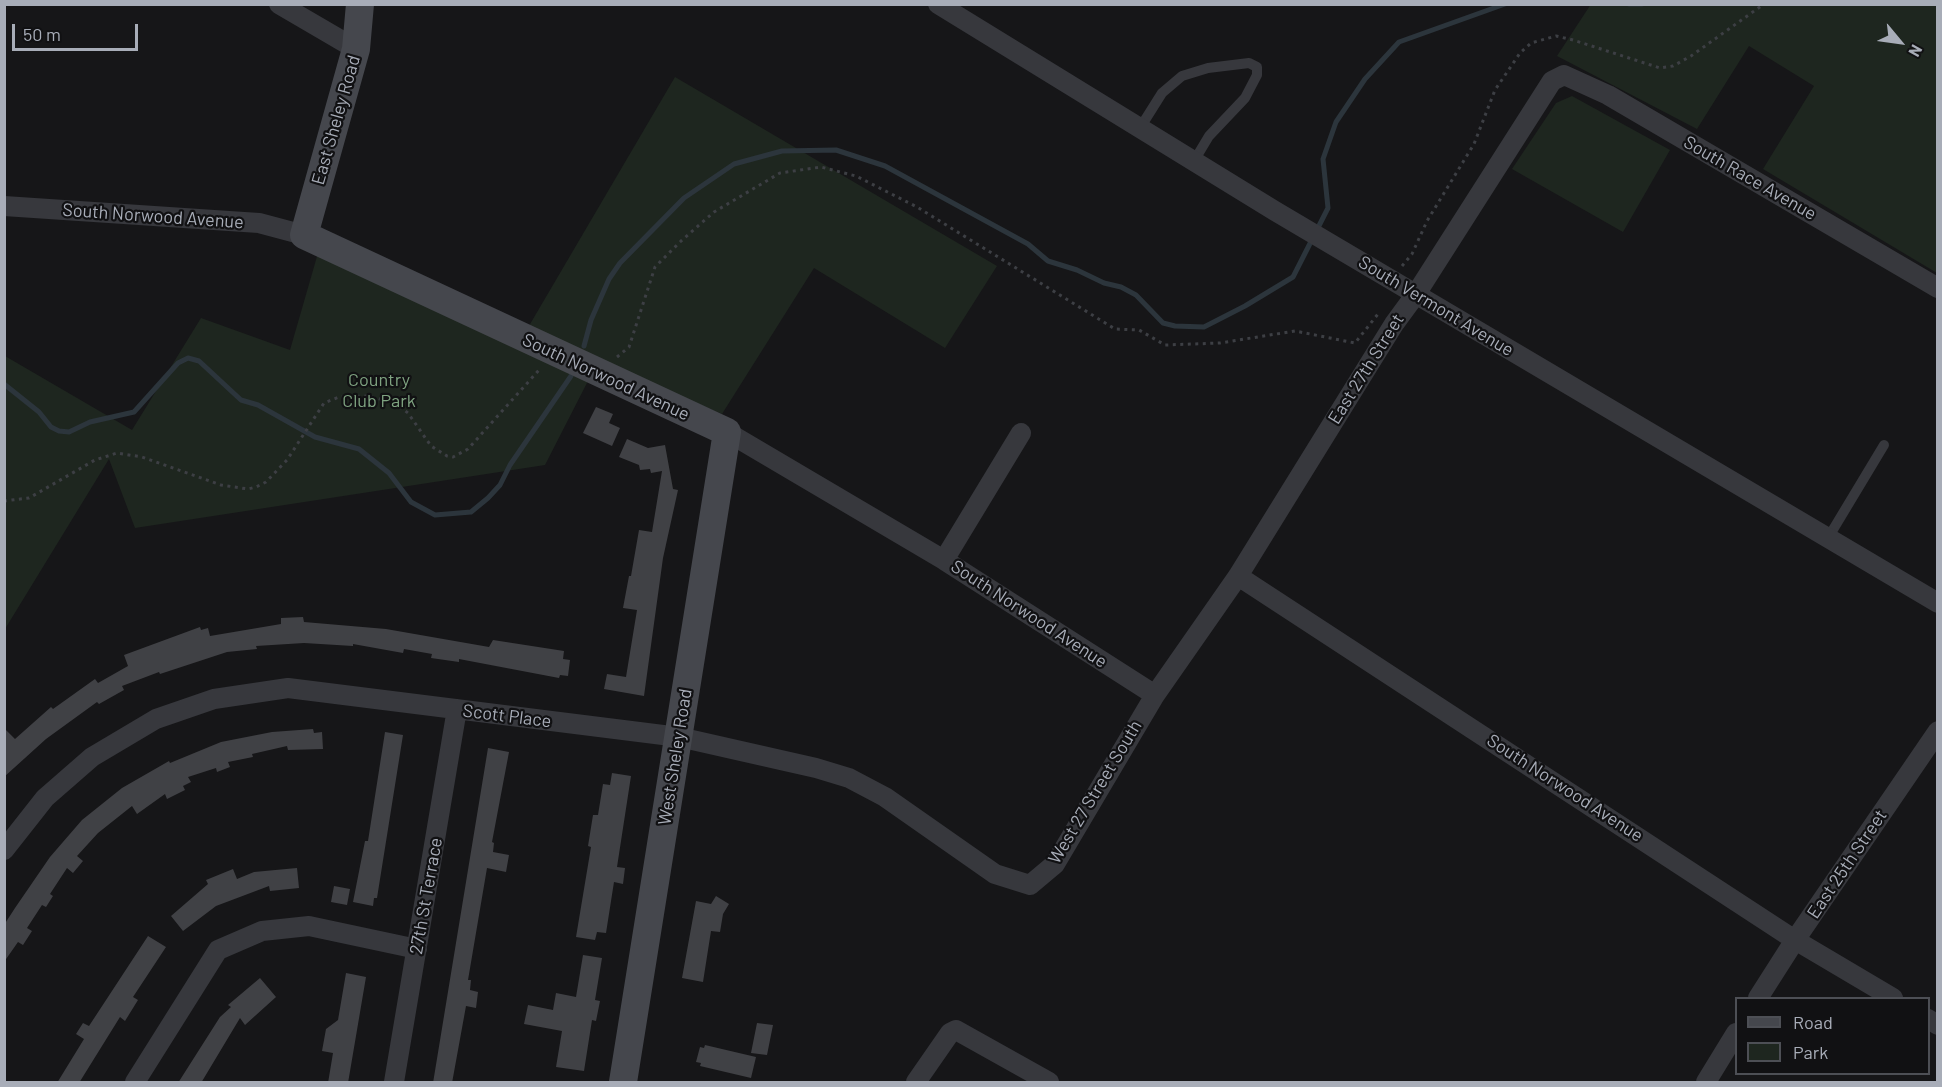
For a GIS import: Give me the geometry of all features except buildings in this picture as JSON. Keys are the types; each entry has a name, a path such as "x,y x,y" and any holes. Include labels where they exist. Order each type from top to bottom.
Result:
{"street":[{"path":"279,4 356,49"},
{"name":"East Sheley Road","path":"304,235 356,49 360,4"},
{"name":"South Vermont Avenue","path":"938,4 1275,211 1938,603"},
{"name":"South Race Avenue","path":"1559,77 1564,75 1608,95 1938,288"},
{"name":"East 27th Street","path":"1155,695 1238,576 1394,324 1410,290 1552,81 1559,77"},
{"name":"South Norwood Avenue","path":"4,206 260,223 304,235 727,432 944,560 1155,695"},
{"name":"West Sheley Road","path":"623,1083 727,432"},
{"path":"944,560 1021,433"},
{"name":"South Norwood Avenue","path":"1238,576 1795,940 1890,997"},
{"name":"Scott Place","path":"4,850 45,798 92,757 156,719 214,699 288,688 679,737 816,768 849,778 885,797 994,874 1030,885"},
{"name":"West 27 Street South","path":"1030,885 1055,864 1155,695"},
{"name":"27th St Terrace","path":"394,1083 457,709"},
{"name":"East 25th Street","path":"1759,997 1795,940 1938,731"},
{"path":"135,1083 218,950 262,931 309,926 417,949"},
{"path":"916,1083 950,1033 956,1030 1049,1083"},
{"path":"1706,1083 1735,1037"}],"lane":[{"path":"1140,128 1162,93 1182,76 1208,68 1249,63 1257,67 1257,75 1245,98 1209,136 1194,161"},
{"path":"1828,538 1884,445"}],"path":[{"path":"613,361 629,347 655,267 681,241 714,212 780,173 821,167 856,176 917,207 1115,329 1139,330 1165,345 1220,343 1295,331 1355,343 1410,290 1410,274 1402,266 1412,254 1427,221 1474,144 1495,90 1520,53 1531,43 1556,36 1650,66 1673,66 1728,32 1764,4"},
{"path":"4,501 29,498 94,460 117,453 142,457 221,485 248,489 266,482 296,445 324,403 339,397 368,396 388,400 408,413 430,446 440,453 453,456 468,449 543,364"}],"green space":[{"path":"1591,4 1937,5 1937,273 1763,169 1814,86 1749,46 1697,129 1557,56"},
{"path":"675,77 997,266 945,348 814,268 722,414 526,331"},
{"path":"1572,96 1670,150 1623,232 1512,169 1556,103"},
{"name":"Country Club Park","path":"318,253 589,379 545,465 135,528 109,459 5,629 5,356 132,430 201,318 290,350"}],"waterway":[{"path":"584,346 591,320 609,279 620,263 684,198 734,164 782,151 836,150 885,166 1028,244 1048,261 1077,270 1136,295 1163,323 1175,326 1204,327 1293,277 1328,208 1323,159 1336,122 1365,79 1399,42 1505,4"},
{"path":"1629,4 1642,4"},
{"path":"4,384 39,412 51,427 69,432 90,422 134,412 178,363 188,358 199,361 241,400 258,405 315,437 359,449 389,473 411,502 435,515 471,512 488,498 500,485 510,465 571,376"}]}
